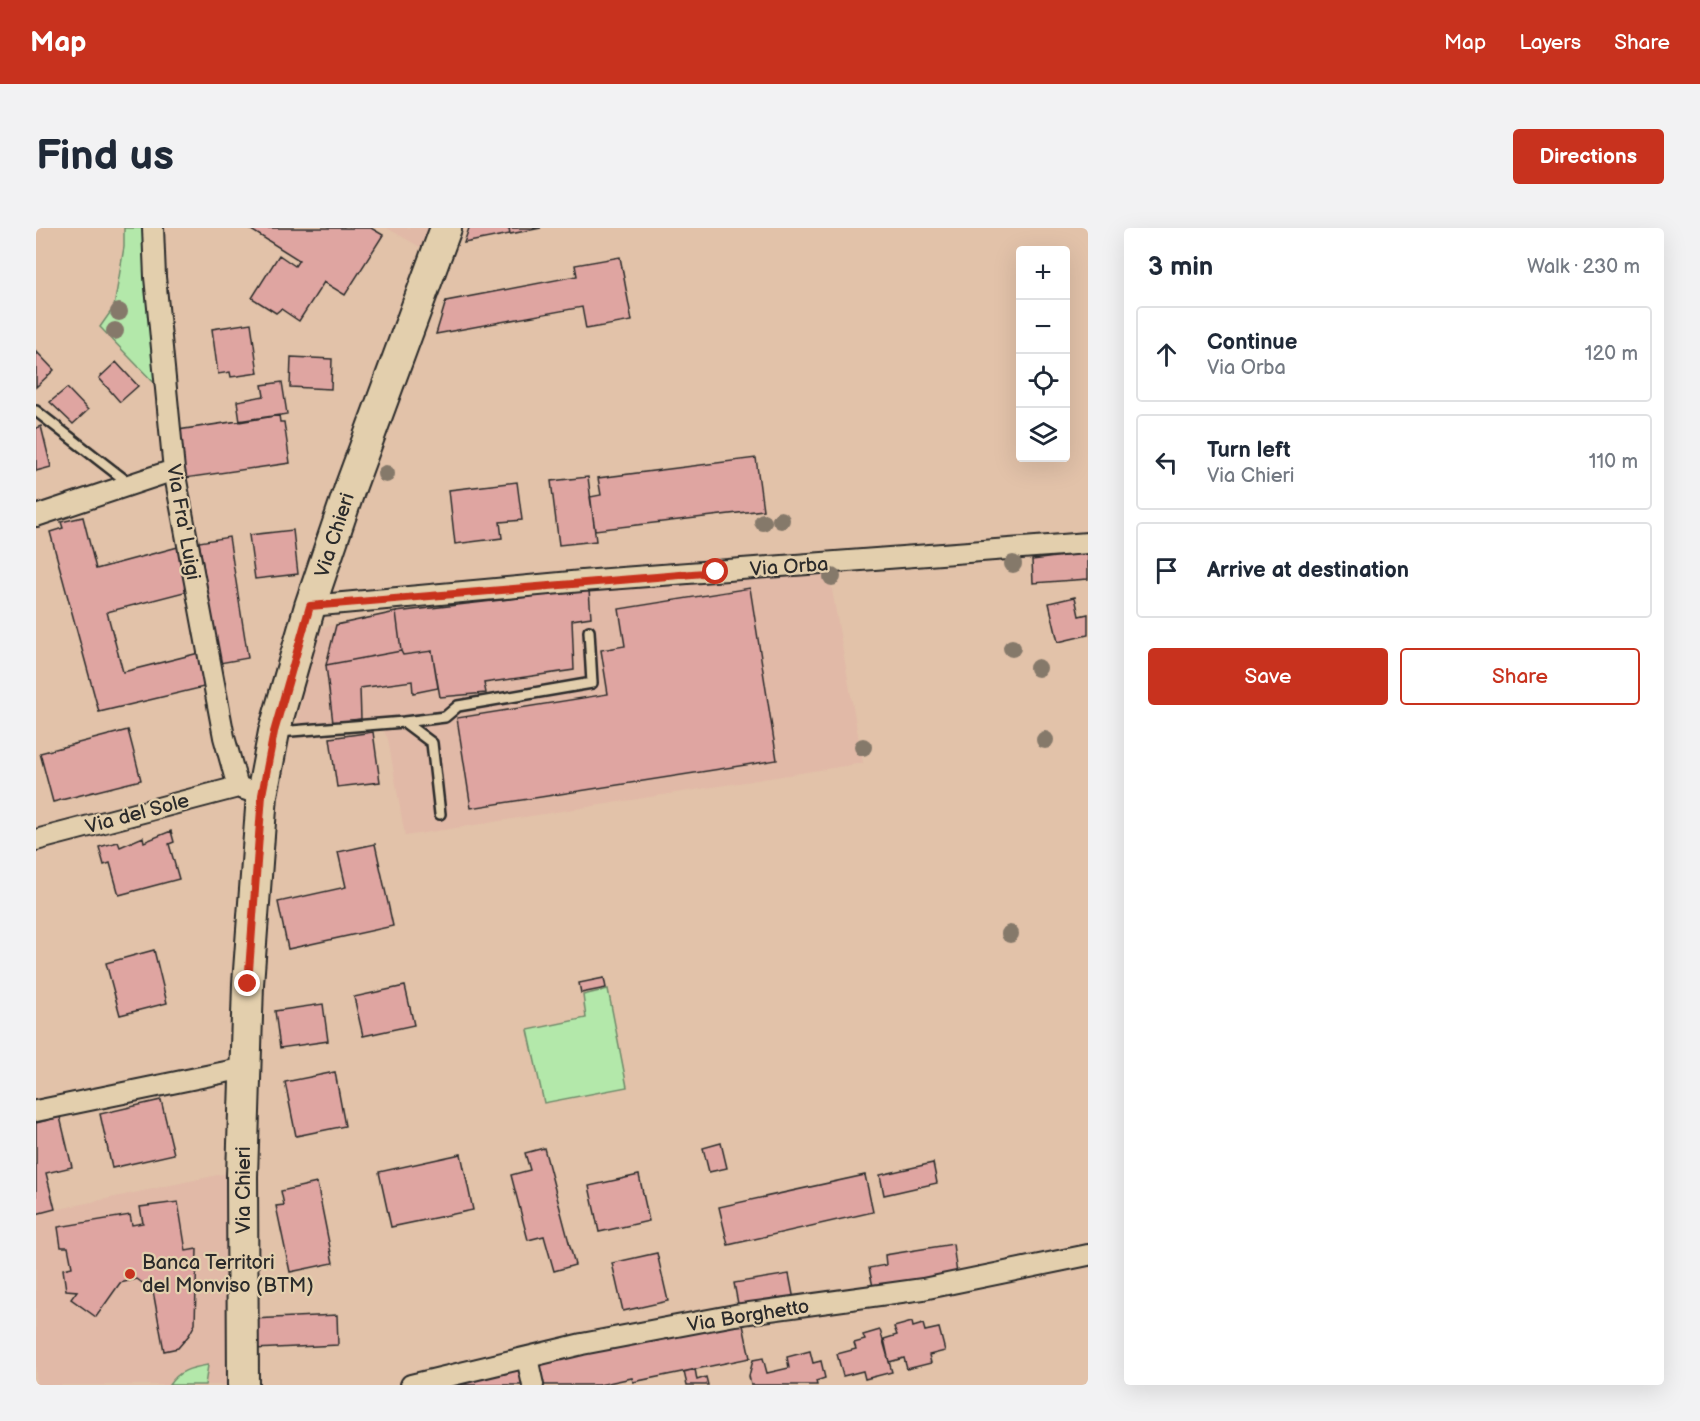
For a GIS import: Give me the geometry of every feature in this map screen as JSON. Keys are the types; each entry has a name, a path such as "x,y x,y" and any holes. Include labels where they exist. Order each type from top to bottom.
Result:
{"main road":[{"name":"Via Chieri","path":"243,1385 242,1176 250,791 274,732 310,606 350,488 446,228"}],"street":[{"name":"Via Fra' Luigi","path":"153,228 155,277 174,470 224,737 250,791"},
{"path":"36,516 174,470"},
{"name":"Via Orba","path":"310,606 582,582 1088,543"},
{"name":"Via del Sole","path":"36,840 250,791"},
{"path":"36,1112 245,1068"},
{"name":"Via Borghetto","path":"411,1385 582,1344 735,1316 923,1288 1088,1256"},
{"path":"527,1358 533,1385"}],"lane":[{"path":"36,411 130,484"},
{"path":"274,732 445,717 458,706 592,682 589,631"},
{"path":"404,722 432,743 440,814"}],"shaded area":[{"path":"387,228 437,228 427,251"},
{"path":"829,573 863,763 405,836 388,739 379,718 298,726 305,663 323,627 396,612 589,590"},
{"path":"232,1172 228,1385 36,1385 36,1214"}],"green space":[{"path":"124,228 146,228 160,389 100,327 114,307 124,247"},
{"path":"608,989 627,1087 544,1103 528,1030 586,1018 583,995"},
{"path":"208,1365 205,1385 169,1385 186,1370"}],"building":[{"path":"248,228 371,228 383,235 345,295 324,282 299,321 281,309 276,313 252,298 279,255 295,266 299,260"},
{"path":"469,228 509,228 510,234 464,243"},
{"path":"509,228 541,228 510,234"},
{"path":"620,257 632,321 586,329 582,307 436,334 446,301 577,276 575,265"},
{"path":"251,323 258,373 231,377 230,372 218,374 212,329"},
{"path":"36,351 54,370 36,387"},
{"path":"291,357 332,359 331,389 290,387"},
{"path":"116,362 138,386 120,402 99,378"},
{"path":"282,382 287,414 240,422 237,401 264,396 262,385"},
{"path":"67,388 88,410 73,424 50,402"},
{"path":"279,415 280,422 284,422 290,463 185,478 178,430"},
{"path":"41,426 51,467 36,471 36,428"},
{"path":"756,458 763,510 595,530 590,497 601,495 598,478"},
{"path":"588,477 596,541 559,545 551,481"},
{"path":"517,482 522,520 500,522 502,538 455,544 449,490"},
{"path":"83,517 96,569 178,547 188,591 107,612 123,672 199,653 208,686 99,712 50,532 63,528 61,522"},
{"path":"293,530 298,574 255,579 249,535"},
{"path":"229,537 248,658 220,663 199,542"},
{"path":"1088,553 1088,579 1033,583 1032,560"},
{"path":"750,588 777,760 471,808 457,718 608,694 601,650 625,646 619,609"},
{"path":"589,590 591,617 572,620 574,670 484,683 486,693 440,697 432,651 403,655 401,651 396,612"},
{"path":"1075,597 1079,616 1088,614 1088,635 1058,642 1049,603"},
{"path":"396,612 401,651 326,665 336,625"},
{"path":"401,651 403,655 432,651 438,688 413,693 412,681 360,688 361,719 333,723 326,665"},
{"path":"128,730 141,780 53,802 40,753"},
{"path":"373,732 380,782 337,787 330,738"},
{"path":"171,831 174,842 169,844 179,879 119,895 110,863 104,865 99,847 118,842 120,847 143,837 144,842"},
{"path":"375,844 393,926 288,949 278,902 346,887 338,852"},
{"path":"154,950 167,1003 120,1015 106,963"},
{"path":"604,978 606,988 581,993 579,983"},
{"path":"405,986 414,1025 363,1036 354,997"},
{"path":"323,1004 328,1041 280,1048 275,1011"},
{"path":"335,1072 345,1126 296,1136 285,1082"},
{"path":"161,1100 174,1154 112,1168 100,1114"},
{"path":"60,1117 72,1167 46,1173 55,1209 36,1214 36,1123"},
{"path":"721,1143 727,1168 709,1172 703,1148"},
{"path":"544,1148 575,1265 554,1271 544,1236 528,1240 511,1175 530,1170 525,1153"},
{"path":"461,1154 473,1210 391,1227 379,1172"},
{"path":"933,1163 937,1183 884,1195 880,1175"},
{"path":"639,1175 649,1221 599,1232 589,1186"},
{"path":"865,1175 873,1212 728,1245 719,1207"},
{"path":"317,1183 333,1263 290,1272 276,1206 284,1205 281,1191"},
{"name":"Banca Territori del Monviso (BTM)","path":"178,1202 186,1251 197,1249 195,1324 178,1348 164,1351 153,1291 137,1279 120,1283 96,1317 71,1299 77,1291 66,1290 63,1269 72,1267 68,1247 61,1247 58,1227 130,1215 132,1225 143,1223 140,1207"},
{"path":"953,1244 957,1274 873,1287 869,1268 886,1265 885,1255"},
{"path":"657,1253 668,1301 623,1311 612,1263"},
{"path":"789,1274 794,1300 739,1309 734,1283"},
{"path":"337,1315 338,1345 254,1349 252,1319"},
{"path":"742,1320 750,1358 633,1382 632,1378 599,1385 539,1385 534,1364"},
{"path":"912,1322 913,1327 923,1324 925,1331 939,1328 945,1351 929,1355 931,1363 907,1369 904,1358 889,1362 884,1339 897,1335 894,1327"},
{"path":"880,1330 892,1372 865,1379 863,1371 843,1376 837,1354 856,1349 854,1343 865,1340 863,1335"},
{"path":"810,1351 813,1363 821,1361 825,1378 816,1381 817,1385 751,1385 749,1376 753,1360 763,1358 767,1373 789,1368 787,1357"},
{"path":"522,1365 527,1385 444,1385"},
{"path":"695,1369 697,1380 706,1377 708,1385 687,1385 684,1372"}],"place":[{"name":"Banca Territori del Monviso (BTM)","path":"130,1274"}],"route":[{"path":"248,984 262,795 281,704 310,606 716,572"}]}
